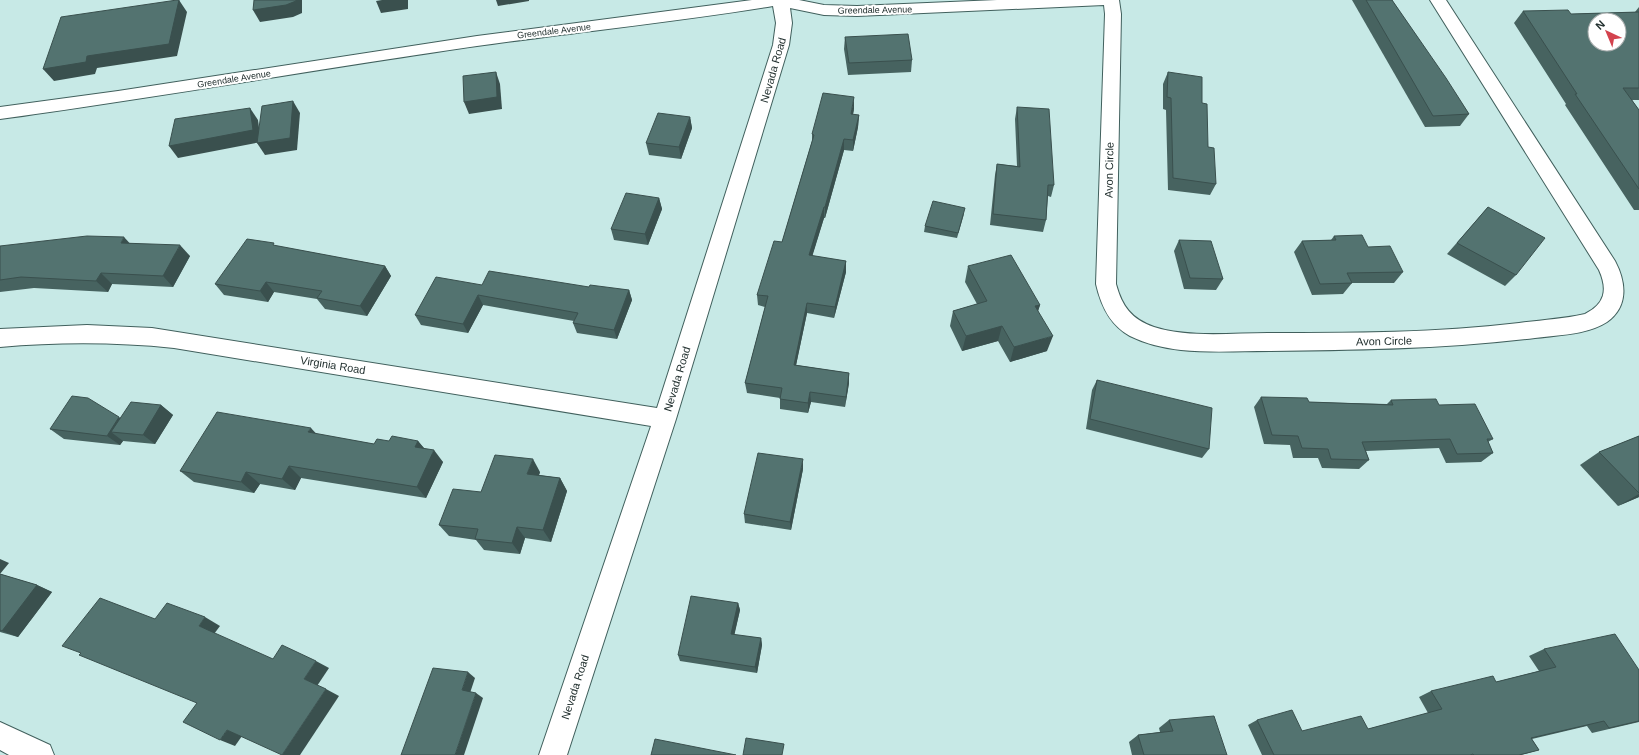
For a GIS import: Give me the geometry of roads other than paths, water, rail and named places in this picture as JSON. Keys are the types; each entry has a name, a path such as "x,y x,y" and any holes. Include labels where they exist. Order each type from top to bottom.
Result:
{"street":[{"name":"Greendale Avenue","path":"0,113 118,97 470,42 707,12 781,0 807,8 841,11 960,3 1111,0"},
{"name":"Nevada Road","path":"553,755 665,419 782,45 785,25 781,0"},
{"name":"Avon Circle","path":"1111,0 1113,14 1106,284 1108,293 1117,313 1136,330 1165,339 1195,342 1436,339 1515,333 1580,323 1602,314 1610,306 1614,297 1615,287 1613,277 1608,267 1438,0"},
{"name":"Virginia Road","path":"0,338 35,335 99,334 160,337 665,419"},
{"path":"0,736 40,755"}]}
